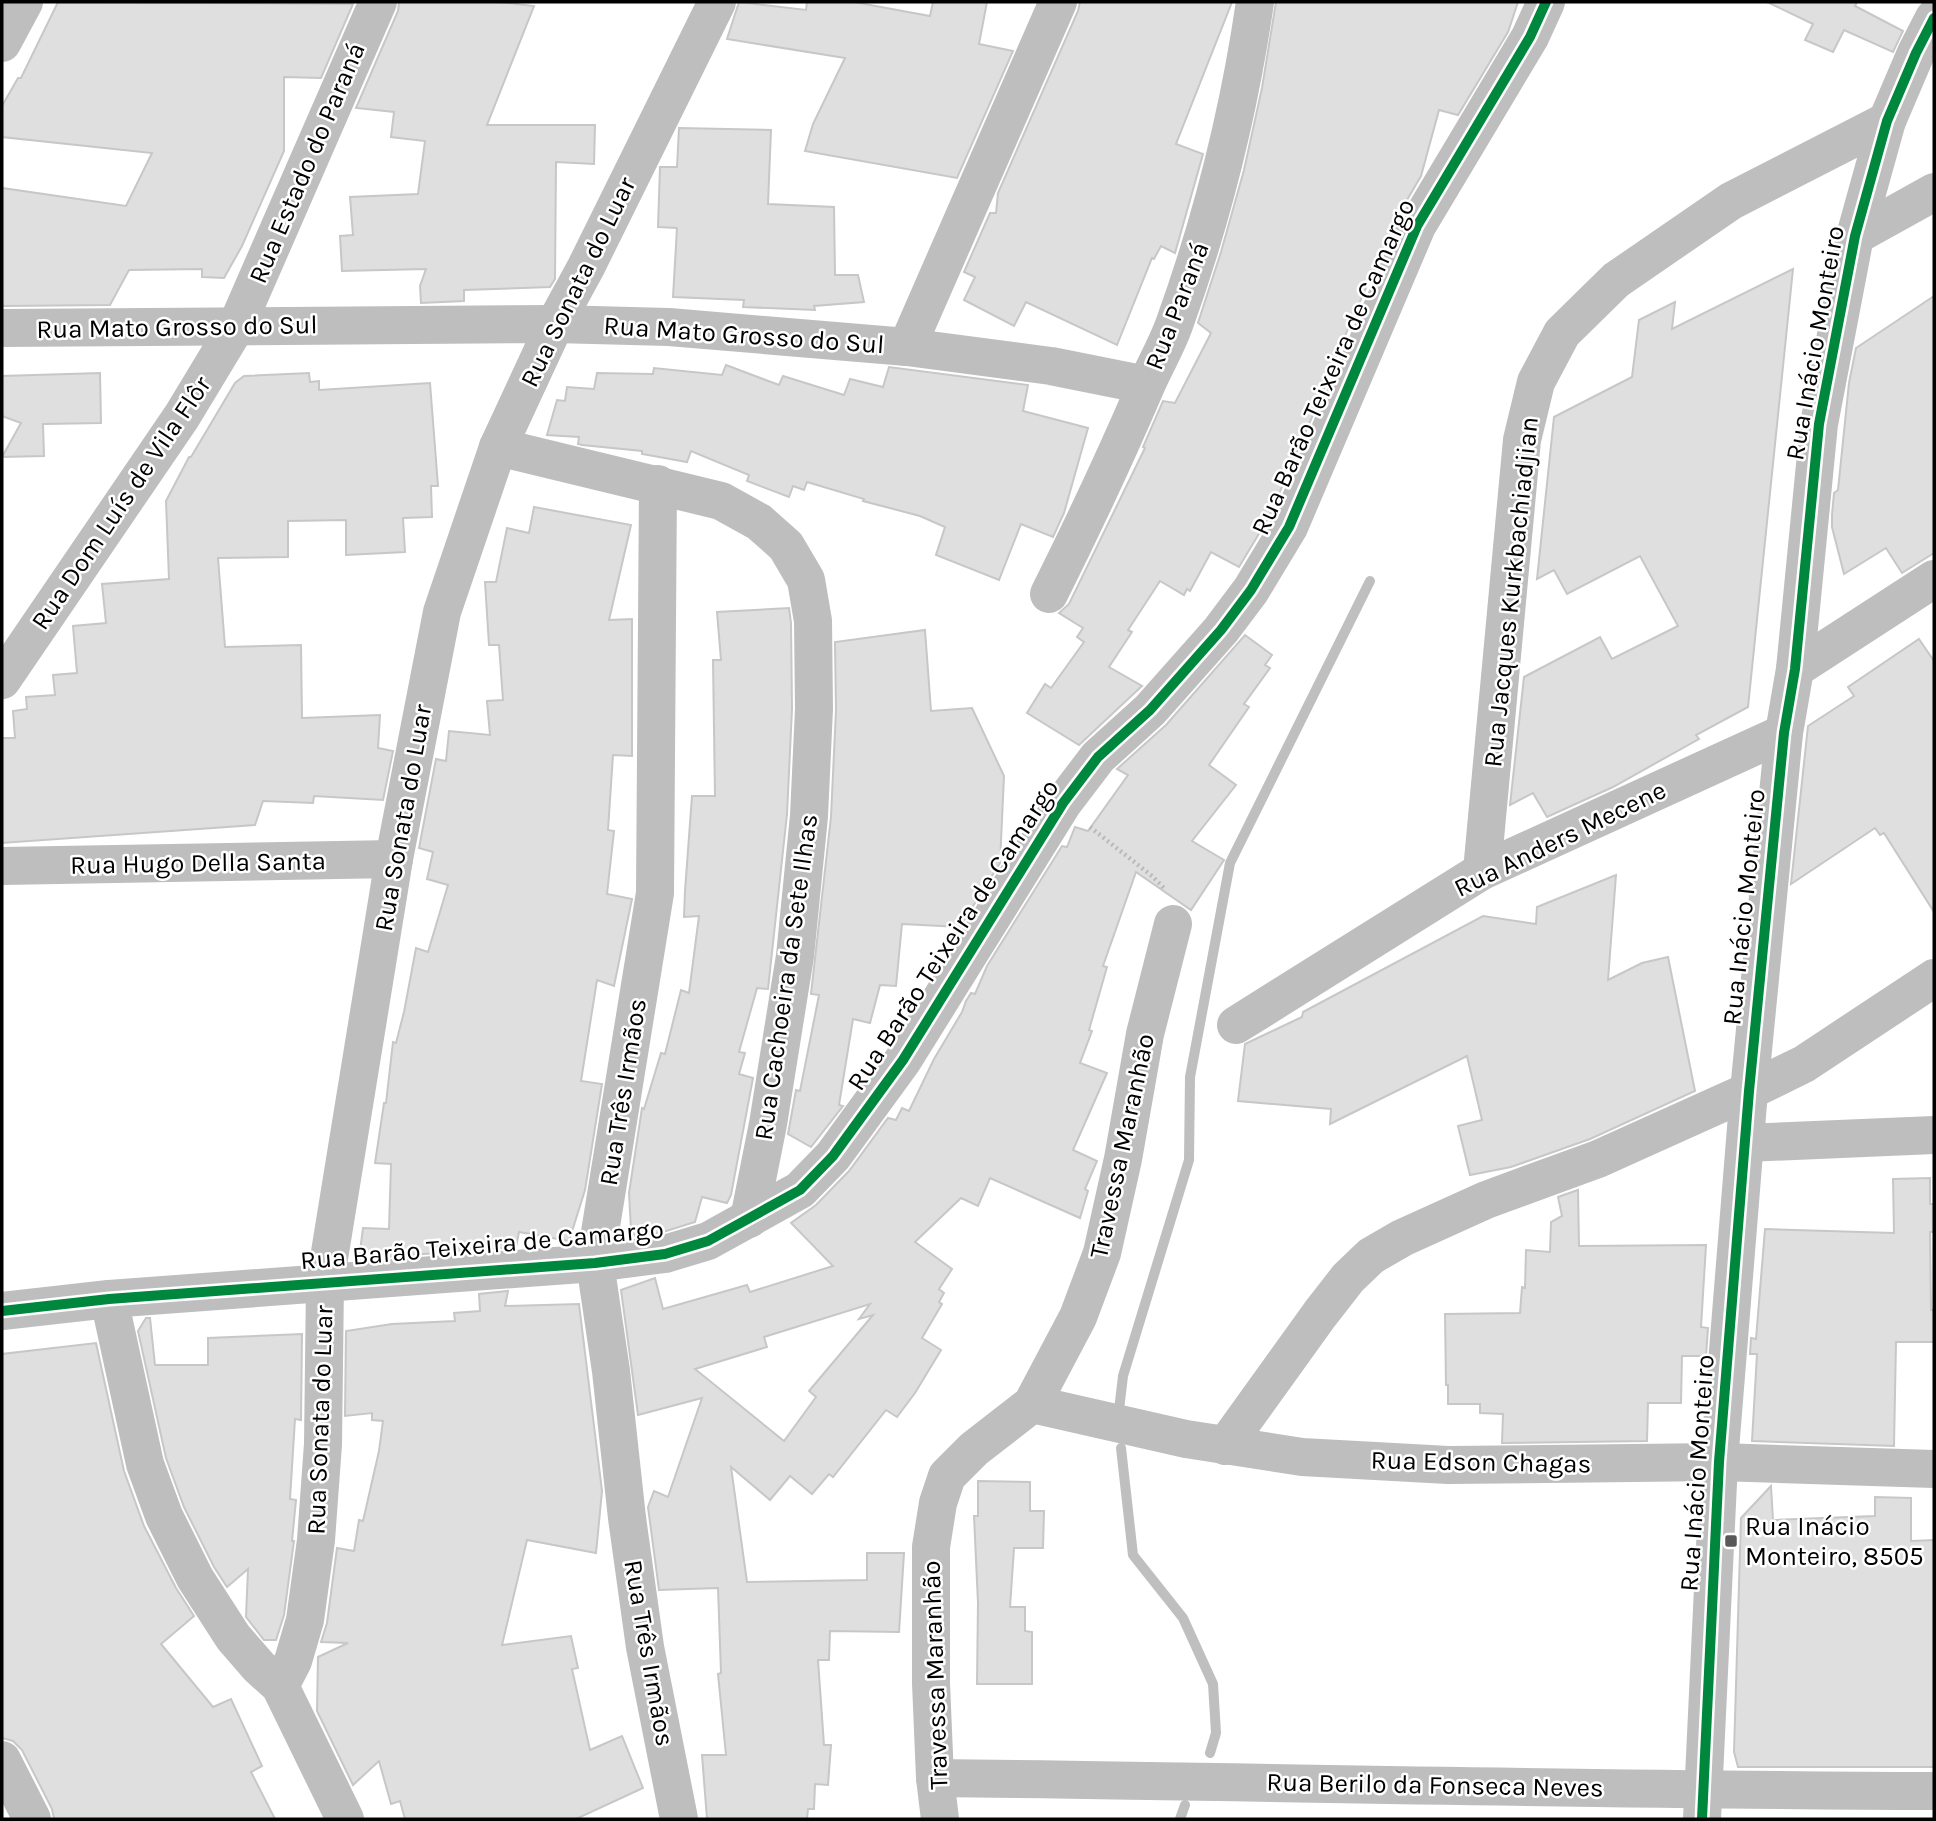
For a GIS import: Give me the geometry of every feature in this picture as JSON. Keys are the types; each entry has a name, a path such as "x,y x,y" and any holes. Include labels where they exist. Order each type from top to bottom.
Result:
{"street":[{"path":"2,43 24,2"},
{"name":"Rua Estado do Paraná","path":"237,325 377,2"},
{"name":"Rua Sonata do Luar","path":"280,1686 293,1661 305,1620 316,1540 323,1444 325,1283 394,859 442,612 498,447 555,324 717,2"},
{"path":"908,347 1058,2"},
{"name":"Rua Paraná","path":"1049,594 1116,459 1173,328 1208,222 1240,92 1255,2"},
{"name":"Rua Barão Teixeira de Camargo","path":"2,1311 109,1299 595,1263 665,1254 708,1241 800,1190 833,1156 903,1060 1063,803 1098,757 1150,710 1221,630 1251,590 1289,527 1418,226 1530,37 1546,2"},
{"name":"Rua Inácio Monteiro","path":"1702,1805 1719,1462 1749,1091 1784,733 1795,669 1819,424 1855,236 1887,121 1934,18"},
{"name":"Rua Jacques Kurkbachiadjian","path":"1482,871 1522,440 1536,382 1542,370 1562,333 1616,280 1731,201 1887,121"},
{"path":"1855,236 1934,192"},
{"name":"Rua Mato Grosso do Sul","path":"2,328 555,324 669,327 908,347 1051,366 1146,385"},
{"name":"Rua Dom Luís de Vila Flôr","path":"2,680 183,416 237,325"},
{"name":"Rua Cachoeira da Sete Ilhas","path":"498,447 721,501 759,522 786,546 806,580 813,621 814,709 809,816 796,943 768,1124 749,1219"},
{"name":"Rua Três Irmãos","path":"658,484 655,893 595,1263 645,1647 679,1819"},
{"path":"1795,669 1934,579"},
{"name":"Rua Anders Mecene","path":"1236,1025 1482,871 1784,733"},
{"name":"Rua Hugo Della Santa","path":"2,866 394,859"},
{"name":"Travessa Maranhão","path":"940,1819 935,1778 931,1683 931,1547 938,1503 947,1476 974,1449 1032,1404 1078,1317 1102,1253 1146,1034 1173,924"},
{"path":"1225,1446 1320,1314 1348,1278 1371,1256 1402,1238 1486,1200 1598,1159 1804,1064 1934,978"},
{"path":"1746,1143 1934,1135"},
{"path":"109,1299 145,1464 164,1516 195,1578 233,1637 280,1686 345,1819"},
{"name":"Rua Edson Chagas","path":"1032,1404 1225,1446 1302,1457 1448,1465 1719,1462 1934,1469"},
{"path":"2,1760 32,1819"},
{"name":"Rua Berilo da Fonseca Neves","path":"935,1778 1377,1783 1702,1805 1934,1791"}],"path":[{"path":"1063,803 1170,894 1174,907 1173,924"}],"building":[{"path":"58,2 353,4 321,78 284,77 284,151 242,246 224,278 202,277 202,269 129,270 110,305 2,306 2,188 126,206 152,153 2,137 2,106 18,78 21,78"},
{"path":"399,2 498,2 534,6 487,125 595,125 594,164 556,162 555,279 550,287 464,290 464,301 421,303 420,286 426,269 342,271 340,236 353,235 350,197 418,194 425,141 391,137 394,112 356,108 398,11"},
{"path":"739,2 806,10 807,2 854,2 930,16 933,2 987,2 979,44 1013,51 957,178 805,151 813,124 845,58 727,39"},
{"path":"1080,2 1232,2 1176,144 1203,154 1175,253 1161,246 1154,259 1152,258 1117,345 1026,302 1014,326 964,300 975,277 964,272 990,213 996,213 998,193"},
{"path":"1276,2 1518,2 1508,32 1458,115 1439,110 1421,176 1397,217 1269,517 1239,567 1211,552 1190,591 1187,589 1184,595 1160,581 1128,630 1132,632 1109,667 1142,686 1079,745 1027,713 1045,684 1051,688 1084,642 1077,637 1083,628 1059,613 1069,604 1145,448 1143,447 1163,401 1175,403 1211,333 1198,323 1244,170 1262,88"},
{"path":"1767,2 1857,2 1855,6 1903,31 1893,52 1844,30 1833,52 1805,40 1813,24"},
{"path":"679,128 771,130 768,204 834,207 835,275 858,275 864,302 814,306 815,310 743,307 744,300 673,297 677,228 658,227 660,167 677,167"},
{"path":"1793,269 1748,707 1696,735 1699,739 1613,787 1547,817 1533,793 1510,805 1524,677 1600,637 1612,659 1678,626 1640,556 1567,594 1554,570 1537,579 1554,417 1632,377 1639,320 1675,302 1672,329"},
{"path":"1934,296 1934,553 1902,573 1886,548 1844,574 1832,527 1832,515 1834,493 1838,490 1849,383 1856,348"},
{"path":"726,365 779,385 783,376 844,395 850,379 883,387 889,367 1028,385 1023,411 1088,428 1064,513 1053,537 1021,524 999,580 936,555 945,527 920,516 807,482 804,490 793,486 789,497 747,481 749,475 691,451 687,462 642,454 642,451 582,445 578,444 579,437 547,435 557,400 565,401 567,387 594,389 597,373 653,374 654,368 722,375"},
{"path":"100,373 101,423 43,424 44,456 2,457 21,423 2,416 2,376"},
{"path":"309,373 310,382 319,381 319,390 430,383 438,486 431,486 432,517 403,518 405,552 346,555 346,520 288,521 288,557 218,558 225,647 301,645 302,718 380,715 378,748 393,751 383,800 314,796 313,803 263,801 255,825 2,843 2,738 15,738 13,711 27,709 26,697 55,695 53,675 77,673 73,626 106,623 102,584 169,579 166,501 189,457 235,383 244,376"},
{"path":"534,507 631,525 609,620 632,619 632,756 613,755 608,830 614,831 607,894 632,899 614,986 597,980 581,1081 602,1084 585,1190 569,1241 519,1232 516,1247 359,1259 363,1228 389,1229 391,1164 375,1163 393,1042 396,1043 404,1012 416,948 428,952 448,885 427,879 433,852 419,848 436,759 446,761 449,731 490,735 487,701 503,700 499,645 489,645 485,582 496,582 507,528 529,533"},
{"path":"789,608 792,709 787,814 768,989 757,988 739,1052 745,1053 739,1074 753,1078 731,1195 727,1203 702,1197 695,1222 660,1233 635,1236 631,1230 629,1193 642,1108 644,1109 661,1053 665,1054 681,990 689,993 699,916 684,917 692,796 715,796 713,660 721,660 717,612"},
{"path":"925,630 931,711 972,708 1004,776 1000,863 960,927 902,924 896,986 880,985 870,1023 853,1019 839,1105 843,1106 811,1147 788,1134 796,1090 800,1091 819,995 811,994 831,817 836,710 835,642"},
{"path":"1245,635 1272,655 1265,665 1270,668 1244,704 1249,707 1209,765 1236,785 1192,841 1224,860 1191,910 1136,872 1103,966 1107,967 1089,1030 1092,1031 1080,1063 1107,1073 1073,1150 1097,1161 1085,1189 1088,1191 1080,1218 990,1178 978,1206 961,1198 915,1242 952,1269 939,1289 944,1293 939,1302 942,1304 922,1338 941,1350 897,1417 886,1410 833,1477 829,1474 812,1494 790,1476 770,1500 731,1467 747,1582 867,1580 867,1553 904,1553 899,1632 830,1631 829,1660 818,1660 824,1745 831,1745 828,1785 815,1784 814,1809 808,1809 807,1819 707,1819 702,1755 726,1755 718,1674 721,1673 718,1588 659,1590 648,1507 654,1491 668,1497 702,1398 638,1415 621,1290 655,1278 663,1309 747,1285 750,1292 833,1266 791,1223 816,1205 849,1171 888,1118 896,1120 902,1108 909,1111 966,1001 971,993 975,994 987,966 1062,846 1067,847 1075,827 1088,831 1128,775 1117,769 1166,725","holes":["870,1304 859,1319 873,1315 809,1391 816,1397 784,1441 695,1369 767,1347 764,1337"]},
{"path":"1919,639 1934,661 1934,912 1884,833 1880,835 1875,828 1791,884 1808,726 1854,696 1848,687"},
{"path":"1616,875 1608,980 1642,963 1668,957 1695,1091 1590,1139 1511,1167 1470,1175 1458,1126 1482,1120 1467,1056 1330,1124 1331,1109 1238,1101 1245,1044 1302,1017 1303,1012 1483,916 1536,924 1537,907"},
{"path":"1930,1178 1930,1204 1934,1204 1934,1232 1930,1232 1934,1342 1896,1342 1894,1446 1752,1441 1757,1354 1750,1354 1751,1338 1756,1339 1765,1229 1894,1233 1893,1179"},
{"path":"1578,1190 1579,1246 1706,1245 1701,1327 1708,1328 1706,1356 1682,1356 1681,1403 1648,1403 1647,1441 1502,1443 1503,1414 1480,1413 1480,1404 1448,1404 1445,1314 1520,1313 1522,1287 1525,1288 1526,1250 1550,1252 1551,1222 1562,1216 1558,1197"},
{"path":"508,1291 505,1306 579,1304 602,1491 596,1553 527,1540 502,1645 571,1636 578,1668 572,1669 590,1750 622,1736 643,1788 576,1819 405,1819 400,1801 391,1804 379,1761 353,1785 317,1711 318,1657 348,1643 321,1642 327,1623 337,1548 354,1551 359,1520 363,1521 379,1451 383,1421 372,1420 372,1413 345,1416 346,1331 392,1324 455,1321 454,1313 480,1311 479,1294"},
{"path":"146,1318 150,1318 155,1365 208,1365 208,1338 302,1334 301,1420 295,1419 290,1499 296,1500 294,1541 284,1615 276,1640 264,1640 246,1617 248,1569 227,1587 184,1507 166,1458 138,1331"},
{"path":"96,1343 124,1471 144,1526 176,1588 194,1616 161,1644 213,1707 231,1699 262,1766 251,1772 275,1819 54,1819 52,1809 22,1750 13,1741 2,1738 2,1354"},
{"path":"978,1481 1030,1482 1030,1511 1044,1511 1043,1548 1014,1548 1010,1607 1025,1607 1025,1631 1032,1632 1032,1684 977,1684 978,1603 974,1516 978,1516"},
{"path":"1771,1486 1773,1520 1875,1516 1875,1497 1911,1498 1911,1541 1934,1540 1934,1767 1738,1767 1734,1752 1741,1518"}],"waterway":[{"path":"1119,1410 1123,1376 1189,1160 1190,1077 1230,863 1370,581"},
{"path":"1121,1448 1133,1555 1183,1618 1213,1684 1216,1733 1210,1753"},
{"path":"1180,1819 1185,1805"}],"cycle path":[{"path":"2,1311 109,1299 595,1263 665,1254 708,1241 800,1190 833,1156 903,1060 1063,803 1098,757 1150,710 1221,630 1251,590 1289,527 1417,226 1530,37 1546,2"},
{"path":"1702,1819 1719,1462 1749,1091 1784,733 1795,669 1819,424 1855,236 1887,121 1934,18"}],"place":[{"name":"Rua Inácio Monteiro, 8505","path":"1731,1541"}]}
